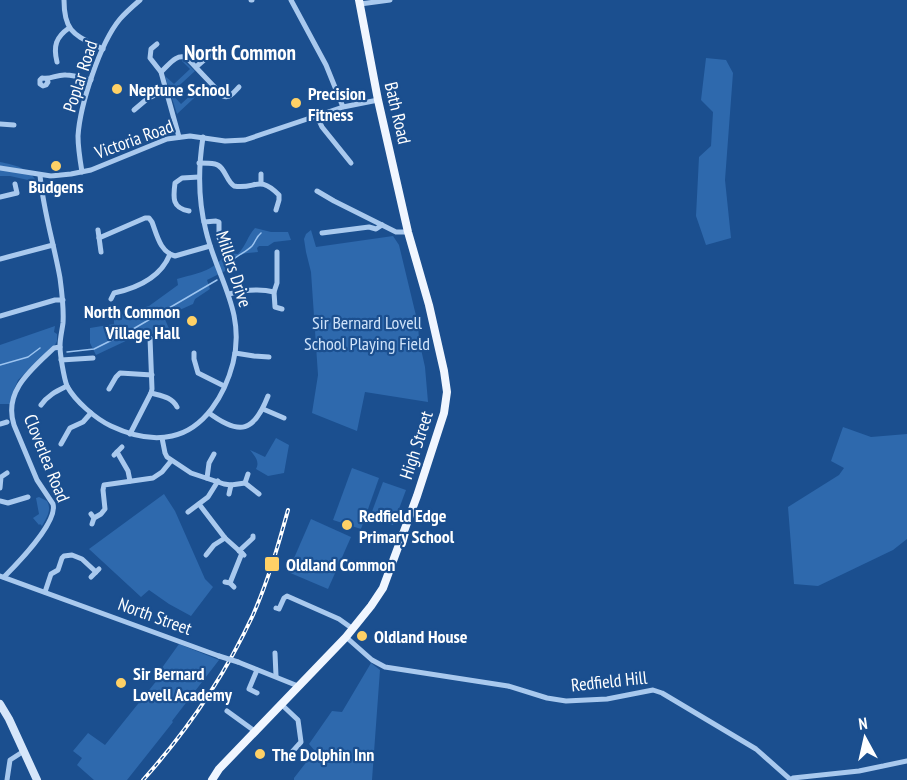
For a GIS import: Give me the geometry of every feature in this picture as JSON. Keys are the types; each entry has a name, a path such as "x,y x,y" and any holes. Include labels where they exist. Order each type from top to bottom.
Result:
{"main road":[{"name":"Bath Road","path":"359,2 378,100 408,232"},
{"name":"High Street","path":"212,780 219,769 346,637 371,606 383,588 431,457 446,404 447,392 441,359 408,232"}],"street":[{"path":"64,0 64,13 69,28 76,35 103,49"},
{"name":"Poplar Road","path":"82,172 78,134 91,80 103,49 119,20 140,0"},
{"path":"291,0 326,65 343,107"},
{"path":"359,2 390,0"},
{"path":"57,62 55,55 57,39 69,28"},
{"path":"157,44 151,50 150,58 161,72 179,137"},
{"path":"196,67 220,45"},
{"path":"161,72 179,56 187,58 223,96 230,96 239,87"},
{"path":"48,79 66,75 91,80"},
{"path":"134,110 147,99 165,90"},
{"name":"Victoria Road","path":"0,168 40,175 64,176 112,162 154,144 179,137 203,136 230,141 245,140 343,107 378,100"},
{"path":"317,116 322,127 351,164"},
{"path":"0,124 14,125"},
{"name":"Millers Drive","path":"60,347 68,386 81,404 106,424 130,434 162,438 189,431 209,413 233,364 236,336 235,319 229,294 210,246 200,203 199,177 203,136"},
{"path":"200,163 220,166 228,181 234,186 265,184 279,195 276,210"},
{"path":"261,174 261,183"},
{"path":"40,175 63,300 60,347"},
{"path":"189,211 178,207 174,197 175,183 182,178 199,177"},
{"path":"0,197 17,193 15,184"},
{"path":"317,191 396,232 408,232"},
{"path":"173,215 178,207"},
{"path":"99,238 141,218 148,218 164,250 170,254 175,256 210,246"},
{"path":"204,222 216,220 219,222 219,238 226,252"},
{"path":"322,233 329,229 369,227 376,229 382,225"},
{"path":"98,230 101,252"},
{"path":"0,259 53,245"},
{"path":"276,308 274,292 280,259 278,252"},
{"path":"111,298 114,293 128,290 161,270 170,254"},
{"path":"274,292 279,287"},
{"path":"229,294 262,289 274,292"},
{"path":"0,315 55,300 63,300"},
{"path":"130,434 151,393 153,350 150,338"},
{"name":"Cloverlea Road","path":"2,576 23,558 53,515 53,504 37,480 12,420 12,405 21,381 28,372 54,348 60,347"},
{"path":"235,353 270,357"},
{"path":"61,360 94,357"},
{"path":"193,358 196,376 224,386"},
{"path":"109,389 111,380 120,373 152,375"},
{"path":"40,405 43,397 68,386"},
{"path":"151,393 175,402 177,407"},
{"path":"209,413 220,422 237,428 245,427 252,424 268,396"},
{"path":"263,408 284,418"},
{"path":"61,444 67,440 70,428 83,422 91,413"},
{"path":"0,424 7,422"},
{"path":"162,438 165,453 171,460 191,473 231,484 245,483 259,494"},
{"path":"118,451 128,471 130,481"},
{"path":"207,478 209,462 214,454"},
{"path":"97,483 104,485 153,478 162,472 171,460"},
{"path":"245,483 248,474"},
{"path":"0,488 3,475"},
{"path":"188,512 208,497 218,481"},
{"path":"230,494 231,484"},
{"path":"92,519 105,509 104,485"},
{"path":"0,501 8,503 28,497"},
{"path":"199,504 225,538 242,553"},
{"path":"230,584 242,553 253,536"},
{"path":"206,555 214,545 225,538"},
{"path":"45,592 51,574 58,570 64,556 72,555 82,559 96,572"},
{"name":"North Street","path":"2,576 298,686"},
{"path":"276,608 279,609 287,596 339,619 352,629"},
{"name":"Redfield Hill","path":"346,637 372,660 385,667 508,686 547,698 587,701 653,690 662,693 756,749 791,780"},
{"path":"275,653 276,676"},
{"path":"257,669 249,689 257,693"},
{"path":"0,704 38,780"},
{"path":"280,704 298,720 301,742 292,752"},
{"path":"227,711 256,732"},
{"path":"7,780 10,760 24,751"},
{"path":"791,780 859,771 907,761"}],"green space":[{"path":"706,58 726,60 733,73 725,180 731,238 706,245 696,216 699,157 711,146 713,112 701,100"},
{"path":"183,60 195,71 171,93 181,104 205,82 208,85 177,114 165,76 174,84 190,69"},
{"path":"0,162 26,170 37,182 0,176"},
{"path":"255,228 271,232 288,232 291,240 259,246 258,252 243,254 234,259 225,271 207,280 210,289 195,299 193,304 164,317 170,331 152,334 141,331 130,339 96,355 90,343 90,328 114,324 114,317 149,306 178,285 177,279 210,268 226,253 238,254"},
{"name":"Sir Bernard Lovell School Playing Field","path":"311,230 316,247 393,236 399,245 418,324 428,402 365,392 357,431 312,413 318,375 311,272 304,239"},
{"path":"55,326 57,341 55,345 18,380 10,404 0,404 0,345"},
{"path":"843,427 871,437 907,434 907,539 893,550 818,586 794,584 788,507 839,475 844,468 831,461"},
{"path":"276,438 289,445 284,473 268,476 256,469 257,461 250,450 265,457"},
{"path":"352,468 379,478 361,529 333,520"},
{"path":"383,482 406,490 393,525 370,517"},
{"path":"164,494 175,511 205,579 213,587 191,616 149,590 141,597 89,549"},
{"path":"36,498 47,501 49,507 42,526 33,518 39,514"},
{"path":"311,519 351,537 328,589 288,572"},
{"path":"179,644 219,660 127,780 94,780 77,765 82,758 73,751 88,733 105,745 162,674 159,672"},
{"path":"371,663 380,670 372,780 294,780 315,751 309,744 332,711 342,712"}],"waterway":[{"path":"228,267 233,260 252,246 261,233"},
{"path":"67,352 94,349 128,332 217,280"},
{"path":"0,365 28,357 40,348"}],"railway":[{"path":"143,780 204,702 242,637 263,589 288,510"}],"place":[{"name":"Neptune School","path":"117,89"},
{"name":"Precision Fitness","path":"296,103"},
{"name":"Budgens","path":"56,166"},
{"name":"North Common Village Hall","path":"192,321"},
{"name":"Redfield Edge Primary School","path":"347,525"},
{"name":"Oldland Common","path":"272,564"},
{"name":"Oldland House","path":"362,636"},
{"name":"Sir Bernard Lovell Academy","path":"121,683"},
{"name":"The Dolphin Inn","path":"260,754"}],"district":[{"name":"North Common","path":"240,52"}]}
